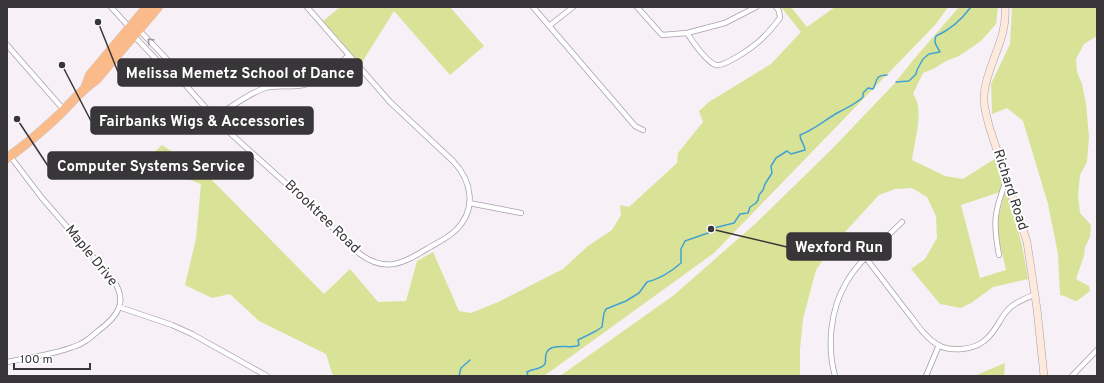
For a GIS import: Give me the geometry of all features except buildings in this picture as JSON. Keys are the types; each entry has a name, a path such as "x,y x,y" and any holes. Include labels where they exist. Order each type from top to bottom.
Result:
{"highway":[{"path":"134,32 147,7"},
{"path":"8,157 35,136 64,110 85,88 90,75 158,7"}],"street":[{"path":"111,7 134,32"},
{"name":"Brooktree Road","path":"134,32 180,73 182,81 214,118 291,188 355,250 374,262 385,265 401,263 455,231 467,214 469,187 460,168 390,102 348,56 307,7"},
{"path":"533,7 635,126 643,130"},
{"path":"549,26 573,7"},
{"path":"637,7 662,34 687,33 725,23 756,7"},
{"path":"687,33 710,62 717,66 725,64 756,45 765,36 780,18 779,11 776,7"},
{"name":"Richard Road","path":"1005,7 1000,45 987,82 984,96 989,124 1027,242 1044,376"},
{"name":"Brooktree Road","path":"134,32 174,78 182,81"},
{"path":"7,45 64,110"},
{"path":"214,118 254,93 266,88 296,86 315,82 330,72 348,56"},
{"name":"Maple Drive","path":"8,157 116,284 120,298 119,308 172,325 192,334 267,376"},
{"path":"999,255 994,225 996,211 1007,180"},
{"path":"469,203 521,212"},
{"path":"835,376 831,364 831,341 834,316 840,295 846,284 866,258 902,222"},
{"path":"866,258 923,332 939,345 952,348 964,349 983,342 992,334 1010,308 1034,294"},
{"path":"7,362 68,349 80,344 109,323 119,308"},
{"path":"926,376 939,345"},
{"path":"1072,376 1097,350"}],"green space":[{"path":"340,7 450,7 484,46 450,75 394,11 361,64 323,21"},
{"path":"781,7 791,7 807,27 835,7 948,7 936,24 714,253 544,376 333,376 326,354 259,321 230,294 212,298 185,285 196,239 201,184 188,179 172,176 146,160 162,145 206,174 324,294 350,269 378,302 406,301 417,261 433,252 459,311 471,313 498,302 563,269 588,246 612,230 621,215 620,205 629,207 677,163 678,153 703,122 699,111 709,102 771,64 801,32"},
{"path":"959,7 998,7 996,24 981,41 959,56 923,73 913,94 918,108 918,126 912,160 945,176 963,179 996,158 1004,178 1000,192 961,205 980,278 1006,270 996,226 1005,192 1007,192 1022,245 1028,279 993,287 971,303 961,308 940,304 911,269 925,259 937,238 936,216 927,197 912,188 895,189 879,195 833,245 816,270 803,319 800,349 800,376 560,376 674,295 755,224 833,148 894,84"},
{"path":"1012,7 1097,7 1097,36 1084,44 1076,59 1077,72 1082,84 1086,104 1089,137 1087,162 1080,175 1078,195 1080,213 1091,225 1090,237 1085,247 1084,256 1076,279 1089,286 1090,291 1077,301 1060,295 1058,254 1048,204 1023,121 1007,108 992,114 991,84 1010,44"},
{"path":"1005,363 1004,376 974,376"}],"waterway":[{"path":"896,82 909,81 916,74 923,59 929,54 940,52 935,43 936,36 955,24 971,7"},
{"path":"528,376 527,372 541,368 545,364 548,350 556,347 571,347 579,345 578,340 602,327 606,309 626,301 639,293 647,282 656,279 674,269 681,263 681,249 685,241 708,233 711,229 734,223 740,214 748,213 750,207 758,200 759,195 772,173 771,166 776,158 787,151 791,154 805,150 800,135 858,102 868,88 873,89 880,76 887,75"},
{"path":"459,376 461,368 470,360"}],"place":[{"name":"Melissa Memetz School of Dance","path":"98,22"},
{"name":"Fairbanks Wigs & Accessories","path":"62,65"},
{"name":"Computer Systems Service","path":"17,119"},
{"name":"Wexford Run","path":"711,229"}]}
